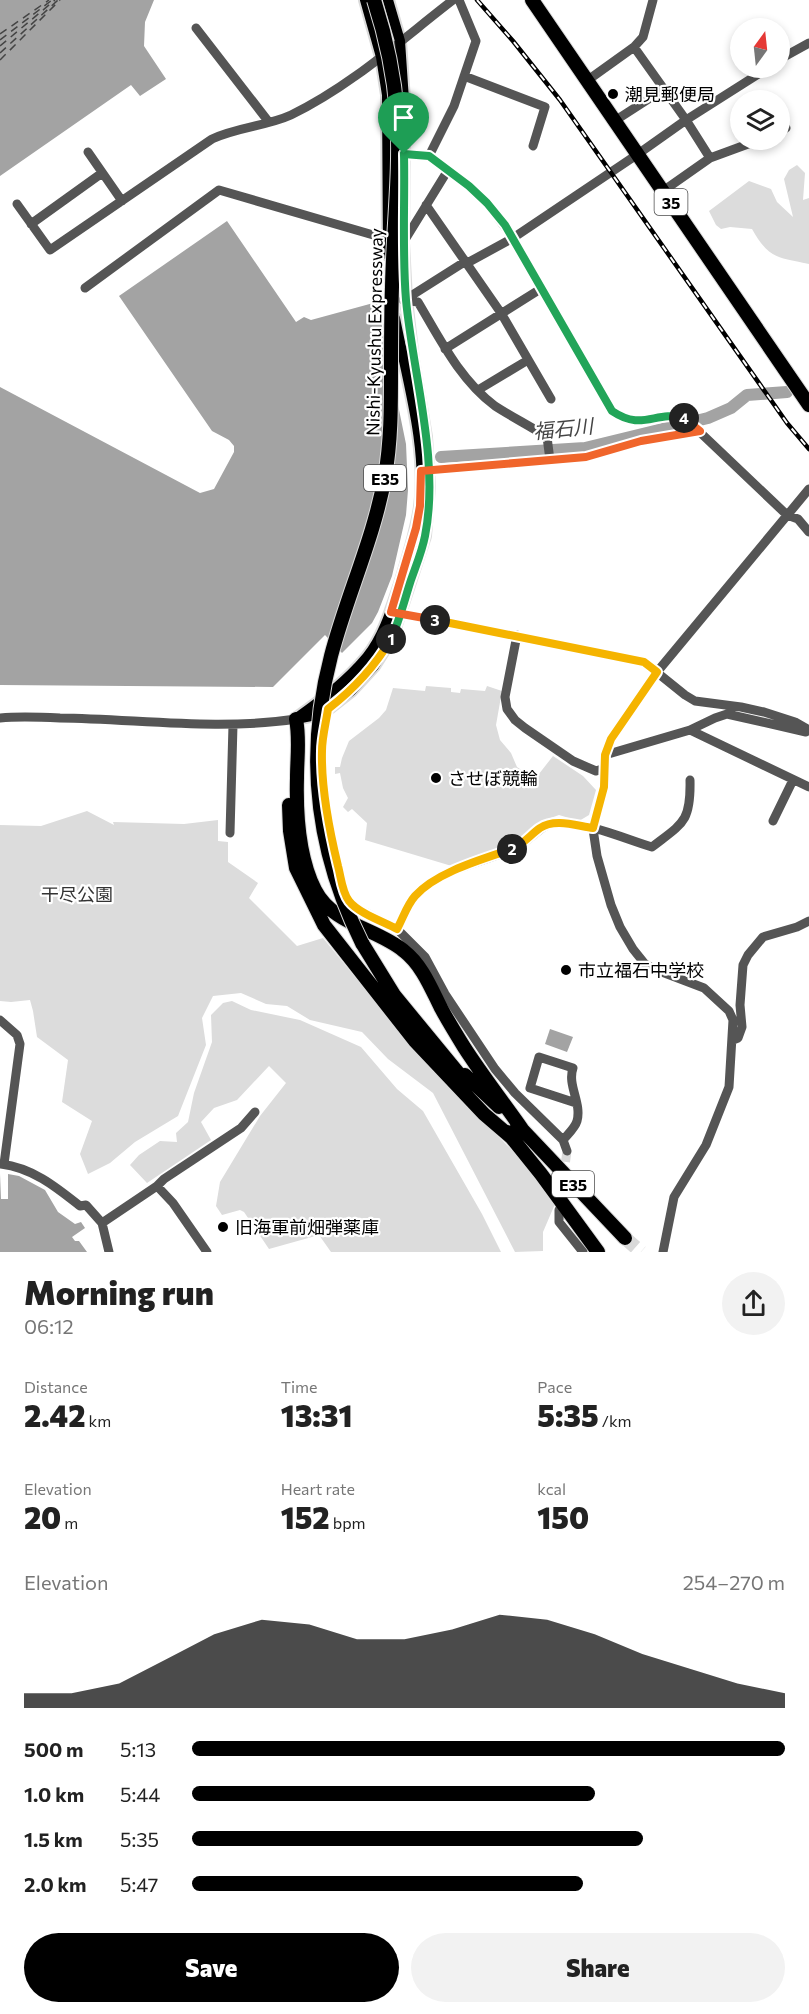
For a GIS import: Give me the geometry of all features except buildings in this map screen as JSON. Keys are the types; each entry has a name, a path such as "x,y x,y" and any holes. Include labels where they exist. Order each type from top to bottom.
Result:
{"highway":[{"name":"Nishi-Kyushu Expressway","path":"374,0 392,66 397,131 392,266 390,441 377,512 331,655 320,714 317,755 321,818 329,858 345,907 362,943 394,995 444,1054 517,1133 625,1238"},
{"name":"35","path":"532,0 809,405"},
{"path":"296,719 299,737 297,778 300,832 308,870 316,891 330,910 345,920 388,940 411,957 427,980 442,1011 517,1133"},
{"path":"296,719 291,738 290,831 296,868 324,925 415,1041 484,1114 517,1133"},
{"name":"Nishi-Kyushu Expressway","path":"517,1133 541,1174 598,1252"}],"main road":[{"path":"364,0 381,57 387,95 387,239 392,303 425,470"},
{"path":"296,719 316,715 328,709 351,691 374,666 392,637 416,528 425,470 426,437 413,360 406,299 405,100 400,41 388,0"},
{"path":"296,719 355,670 378,641 396,612"}],"street":[{"path":"17,204 50,250 212,139 226,133 288,117 317,102 381,57 453,0"},
{"path":"429,156 454,106 476,41 459,0"},
{"path":"588,80 634,47 643,37 653,0"},
{"path":"196,28 268,122"},
{"path":"790,53 809,43"},
{"path":"634,47 710,158"},
{"path":"464,76 545,107 533,146"},
{"path":"392,303 406,299 466,261 469,262 513,238 686,120 752,78"},
{"path":"616,120 664,89"},
{"path":"663,191 710,158 732,150"},
{"path":"88,152 122,201"},
{"path":"388,154 429,156 469,186 487,203 513,238 612,411 633,421 676,416 686,419 787,515 798,519 809,532"},
{"path":"404,243 448,170"},
{"path":"31,224 102,173"},
{"path":"85,288 219,190 387,239"},
{"path":"426,205 501,313 551,399"},
{"path":"445,348 542,288"},
{"path":"406,299 418,302 461,372 478,390 495,405 547,437 550,458"},
{"path":"478,390 528,360"},
{"path":"425,470 550,458 586,457 641,441 700,430"},
{"path":"663,1252 674,1197 706,1145 729,1087 733,1020 729,1011 704,988 654,969 645,963 633,949 620,927 597,856 593,828 604,787 605,755 611,739 657,672 809,489"},
{"path":"396,612 644,662 695,701 741,706 764,712 795,722 809,732"},
{"path":"517,635 506,697 507,709 520,724 573,761 596,771 605,768"},
{"path":"328,709 322,752 324,783 330,830 349,901 358,909 397,929 425,957 445,994 495,1069 515,1093 563,1140 567,1151"},
{"path":"605,755 690,730 727,714 809,732"},
{"path":"0,718 96,718 233,725 265,724 296,719"},
{"path":"230,833 233,725"},
{"path":"690,730 809,787"},
{"path":"397,929 414,897 427,885 446,875 516,848 548,824 560,823 593,828 652,847 684,822 690,809 690,780"},
{"path":"773,821 793,780"},
{"path":"733,1040 738,1038 742,1028 741,994 744,965 748,955 763,937 809,921"},
{"path":"0,1020 17,1035 20,1044 2,1164 24,1168 55,1186 80,1206 86,1205 102,1223 109,1252"},
{"path":"563,1140 577,1121 576,1103 572,1078 573,1068 538,1057 530,1088 576,1103"},
{"path":"102,1223 241,1128 255,1112"},
{"path":"157,1186 173,1203 207,1252"},
{"path":"559,1210 559,1222 583,1252"}],"green space":[{"path":"797,165 805,173 803,200 809,198 809,264 775,255 764,246 752,229 730,227 721,229 716,225 709,211 749,181 771,189 777,202 793,217 784,179 789,170"},
{"name":"させぼ競輪","path":"426,686 451,688 451,692 460,693 461,689 485,691 487,686 502,691 496,725 500,740 511,753 517,767 535,779 553,756 583,776 596,790 589,815 579,821 559,815 545,820 512,846 455,867 365,840 367,823 352,809 348,812 343,807 348,798 340,773 335,774 335,767 340,767 349,741 386,710 393,688 425,691"},
{"name":"干尽公園","path":"87,811 114,825 113,822 184,824 218,820 218,841 228,842 228,862 258,883 249,898 297,946 323,938 410,1044 524,1163 555,1204 543,1232 543,1251 515,1252 433,1093 388,1059 362,1032 310,1020 287,1006 266,1004 241,993 213,996 202,1018 206,1045 178,1116 135,1142 110,1163 88,1174 80,1154 92,1121 62,1102 68,1060 37,1037 30,1000 0,1001 0,825 41,826"},
{"path":"232,1001 251,1010 300,1020 361,1047 397,1089 423,1111 501,1252 331,1252 319,1235 269,1249 244,1212 240,1210 222,1215 216,1206 220,1182 260,1116 286,1083 269,1066 237,1100 214,1108 201,1122 211,1140 147,1183 130,1165 139,1155 160,1141 177,1142 176,1133 188,1122 194,1093 212,1042 211,1015 223,1003"}],"shaded area":[{"path":"0,0 154,0 145,22 144,46 166,79 140,96 131,85 0,176"},
{"path":"227,221 296,322 304,317 311,320 377,302 406,444 408,490 406,515 392,576 378,612 372,623 342,653 325,635 273,687 0,685 0,387 200,493 214,489 234,452 234,446 229,440 212,431 119,296"},
{"path":"550,1029 573,1037 567,1052 545,1044"},
{"path":"0,1174 1,1199 8,1199 8,1174 19,1176 45,1190 58,1212 75,1224 81,1222 85,1228 72,1237 75,1241 79,1241 87,1252 0,1252"}],"waterway":[{"name":"福石川","path":"441,457 585,448 708,418 731,408 747,395 787,392"}],"ferry route":[{"path":"0,34 49,0"},
{"path":"0,40 52,0"},
{"path":"0,46 55,0"},
{"path":"0,53 58,0"},
{"path":"0,60 60,0"}],"tunnel":[{"path":"560,1202 567,1151"},
{"path":"625,1238 641,1252"}],"railway":[{"path":"477,0 560,100 787,423 809,449"}],"place":[{"name":"潮見郵便局","path":"613,94"},
{"name":"させぼ競輪","path":"436,778"},
{"name":"市立福石中学校","path":"566,970"},
{"name":"旧海軍前畑弾薬庫","path":"223,1227"}],"route":[{"path":"404,154 406,299 429,469 425,536 401,613 392,637 374,666 351,691 328,709 322,752 330,830 349,901 358,909 397,929 414,897 427,885 446,875 516,848 548,824 560,823 593,828 604,787 605,755 611,739 657,672 644,662 517,635 401,613 391,612 416,528 420,506 421,471 429,469 586,457 641,441 700,431 686,419 676,416 633,421 612,411 505,225 469,186 429,156 404,154"}]}
